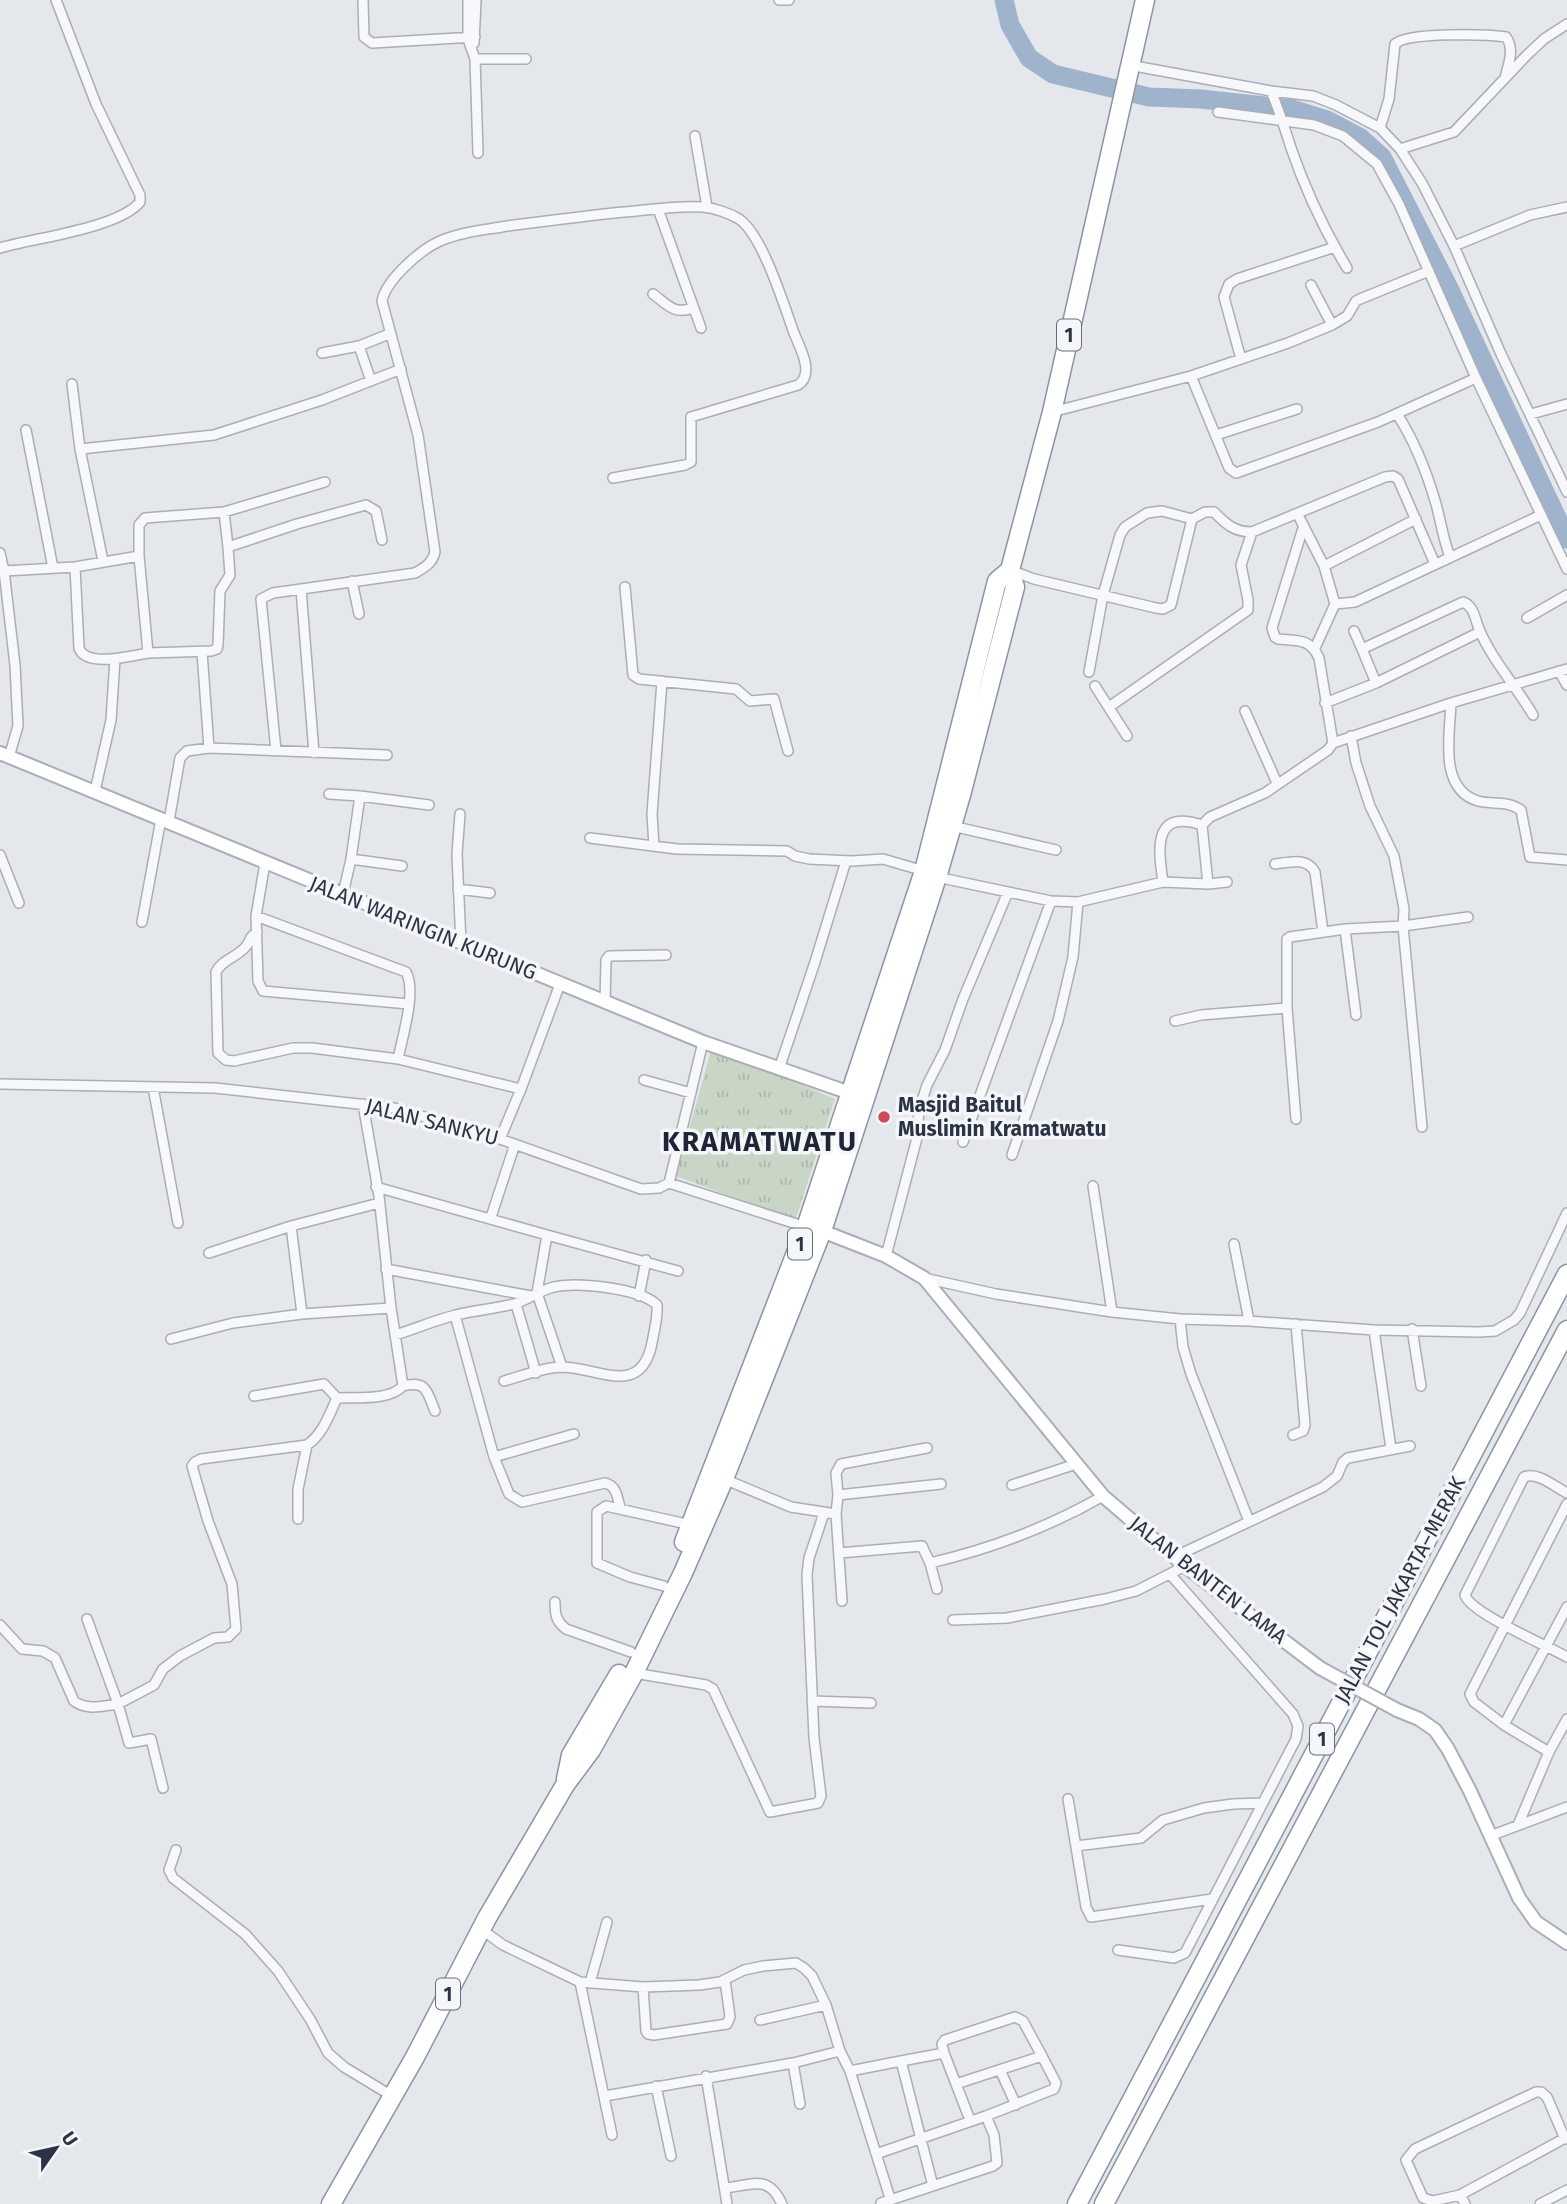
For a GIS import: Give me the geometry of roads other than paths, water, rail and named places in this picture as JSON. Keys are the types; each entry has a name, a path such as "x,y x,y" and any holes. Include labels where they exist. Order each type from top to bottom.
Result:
{"highway":[{"name":"1","path":"565,1784 571,1755 631,1652 664,1586 814,1229 850,1093 930,874 952,826 1015,587 1010,570 1052,412 1145,0"},
{"name":"1","path":"331,2204 481,1929 565,1784 591,1750 634,1673 683,1573 724,1479 814,1229 930,874 997,581 1010,570"},
{"name":"JALAN TOL JAKARTA–MERAK","path":"1077,2204 1567,1274"},
{"name":"JALAN TOL JAKARTA–MERAK","path":"1104,2204 1567,1330"}],"main road":[{"name":"JALAN WARINGIN KURUNG","path":"4,755 703,1042 850,1093"},
{"name":"JALAN BANTEN LAMA","path":"814,1229 886,1256 924,1278 946,1301 1103,1496 1185,1566 1320,1668 1435,1730 1464,1780 1519,1898 1536,1922 1567,1943"}],"street":[{"path":"0,248 89,228 115,218 138,206 140,202 140,195 96,104 56,0"},
{"path":"363,0 364,37 372,43 473,46 526,60"},
{"path":"468,0 478,153"},
{"path":"473,46 476,0"},
{"path":"779,0 789,0"},
{"path":"1400,149 1454,132 1544,39 1567,24"},
{"path":"1380,128 1394,69 1394,48 1402,38 1443,34 1506,37 1510,43 1510,53 1505,78"},
{"path":"1129,67 1273,95 1310,95 1322,98 1380,128 1400,149 1422,183 1566,488"},
{"path":"1273,95 1297,162 1347,268"},
{"path":"1218,112 1282,117 1314,125 1343,136 1377,164 1399,204 1476,378 1567,569"},
{"path":"695,136 707,207"},
{"path":"276,751 260,601 264,596 273,593 415,573 429,565 435,552 418,435 382,301 384,292 411,261 439,241 478,230 587,216 707,207 740,219 760,245 803,357 807,372 804,381 798,386 691,417 692,455 691,461 685,466 613,478"},
{"path":"1454,246 1531,215 1567,207"},
{"path":"658,209 701,328"},
{"path":"1241,359 1224,296 1229,284 1335,247"},
{"path":"1052,412 1191,376 1289,343 1347,316 1356,302 1429,271"},
{"path":"1311,285 1332,325"},
{"path":"653,294 676,311 693,308"},
{"path":"322,353 359,346 389,334"},
{"path":"359,346 371,381"},
{"path":"80,449 214,435 297,409 401,369"},
{"path":"1191,376 1229,468 1236,473 1397,414 1476,378"},
{"path":"72,384 80,449 103,561"},
{"path":"1531,414 1567,404"},
{"path":"1216,435 1297,409"},
{"path":"1397,414 1419,456 1450,556"},
{"path":"26,430 52,568"},
{"path":"1089,672 1103,596 1120,535 1133,520 1147,513 1162,512 1192,519 1205,512 1214,512 1230,528 1252,532 1393,476 1398,479 1435,564"},
{"path":"148,653 139,556 139,525 145,518 224,512 325,482"},
{"path":"228,547 366,505 376,510 382,540"},
{"path":"75,567 81,654 86,658 115,659 148,653 202,652 217,649 220,591 230,575 224,512"},
{"path":"1298,515 1324,566 1335,604 1314,648"},
{"path":"1335,604 1355,602 1541,515"},
{"path":"1010,570 1034,579 1103,596 1167,608 1171,605 1192,519"},
{"path":"1324,566 1416,519"},
{"path":"1303,528 1272,628 1279,639 1308,643 1314,648 1319,658 1333,743"},
{"path":"1109,707 1248,610 1241,561 1252,532"},
{"path":"0,553 15,665 18,726 4,755"},
{"path":"4,571 75,567 139,556"},
{"path":"352,581 359,614"},
{"path":"625,587 633,675 639,679 736,689 750,701 774,699 788,751"},
{"path":"301,589 314,753"},
{"path":"1527,618 1567,596"},
{"path":"1362,649 1460,602 1466,603 1471,607 1480,632 1498,663 1516,685 1533,715"},
{"path":"1354,631 1376,683"},
{"path":"1325,703 1376,683 1480,632"},
{"path":"202,652 209,748"},
{"path":"96,791 111,720 115,659"},
{"path":"1202,825 1210,817 1248,801 1277,783 1328,750 1333,743 1351,736 1563,670 1567,685"},
{"path":"654,846 652,814 662,681"},
{"path":"1095,686 1127,736"},
{"path":"1451,703 1450,769 1455,783 1463,792 1478,801 1513,804 1521,810 1530,856 1567,860"},
{"path":"1245,710 1277,783"},
{"path":"1351,736 1356,763 1370,806 1394,856 1404,909 1403,926 1422,1127"},
{"path":"142,922 182,755 188,751 209,748 387,755"},
{"path":"329,794 429,805"},
{"path":"343,894 360,796"},
{"path":"460,814 457,854 461,944"},
{"path":"1163,882 1159,848 1162,831 1166,826 1189,820 1202,825"},
{"path":"1202,825 1208,884"},
{"path":"952,826 1056,850"},
{"path":"590,838 695,850 787,851 800,857 883,859 930,874 1051,901 1078,902 1163,882 1227,882"},
{"path":"0,855 4,877 19,903"},
{"path":"351,859 402,866"},
{"path":"779,1069 846,860"},
{"path":"1275,864 1304,861 1312,865 1323,932"},
{"path":"265,863 256,916 258,981 263,991 409,1004"},
{"path":"458,889 490,894"},
{"path":"886,1256 927,1085 949,1041 1008,892"},
{"path":"963,1142 1051,901"},
{"path":"1012,1155 1058,1021 1073,957 1078,902"},
{"path":"256,916 407,972 410,978 409,1004 397,1059"},
{"path":"1296,1119 1287,1008 1287,939 1345,929 1403,926 1468,917"},
{"path":"1345,929 1356,1015"},
{"path":"257,932 251,936 247,946 221,964 216,972 220,1056 234,1061 293,1048 312,1048 397,1059 521,1089"},
{"path":"605,1002 606,960 609,956 666,955"},
{"path":"500,1139 560,984"},
{"path":"1175,1021 1201,1015 1287,1008"},
{"path":"669,1183 703,1042"},
{"path":"644,1080 691,1093"},
{"name":"JALAN SANKYU","path":"0,1084 228,1089 394,1108 500,1139 641,1189 659,1188 669,1183 814,1229"},
{"path":"153,1087 178,1223"},
{"path":"363,1104 403,1386"},
{"path":"491,1217 515,1144"},
{"path":"1093,1186 1112,1312"},
{"path":"376,1187 678,1271"},
{"path":"209,1253 291,1226 379,1203"},
{"path":"924,1278 996,1294 1112,1312 1180,1319 1374,1329 1495,1331 1514,1320 1526,1301 1567,1213"},
{"path":"291,1226 302,1314"},
{"path":"547,1235 534,1295 562,1367"},
{"path":"1234,1244 1249,1321"},
{"path":"639,1296 646,1260"},
{"path":"386,1269 534,1295"},
{"path":"395,1335 455,1315 516,1304 552,1288 586,1284 656,1302 658,1311 650,1354 642,1368 634,1374 601,1376 562,1367 504,1381"},
{"path":"516,1304 536,1373"},
{"path":"171,1339 233,1323 302,1314 391,1308"},
{"path":"455,1315 494,1457 509,1494 522,1502 606,1483 615,1489 620,1507"},
{"path":"1180,1319 1183,1347 1191,1374 1249,1521"},
{"path":"1293,1435 1303,1431 1305,1425 1296,1324"},
{"path":"1374,1329 1391,1449"},
{"path":"1412,1329 1421,1386"},
{"path":"254,1396 324,1384 338,1398 385,1395 416,1383 422,1386 435,1410"},
{"path":"0,1625 22,1649 43,1651 55,1658 71,1695 79,1705 85,1707 118,1704 154,1685 163,1669 180,1656 214,1638 228,1637 236,1629 232,1584 192,1472 195,1462 306,1445 315,1440 322,1430 338,1398"},
{"path":"494,1457 574,1434"},
{"path":"298,1519 298,1489 306,1445"},
{"path":"1174,1557 1324,1487 1337,1476 1343,1462 1348,1458 1410,1446"},
{"path":"842,1601 836,1472 841,1464 928,1448"},
{"path":"1012,1485 1076,1464"},
{"path":"1567,1493 1535,1475 1524,1477 1465,1595 1470,1604 1504,1625 1567,1657"},
{"path":"724,1479 791,1507 836,1514"},
{"path":"838,1495 941,1484"},
{"path":"930,1563 976,1552 1066,1517 1103,1496"},
{"path":"1549,1752 1504,1725 1478,1706 1470,1696 1567,1504"},
{"path":"664,1586 630,1577 597,1563 597,1513 606,1506 620,1507 691,1525"},
{"path":"634,1673 706,1685 713,1689 770,1812 818,1803 821,1799 812,1701 807,1575 809,1558 824,1513"},
{"path":"839,1553 919,1545 925,1549 937,1589"},
{"path":"953,1620 1007,1618 1105,1599 1136,1591 1185,1566"},
{"path":"1118,1950 1178,1957 1185,1953 1296,1739 1297,1726 1293,1714 1170,1574"},
{"path":"555,1602 555,1615 559,1624 566,1629 631,1652"},
{"path":"1504,1725 1567,1606"},
{"path":"87,1619 129,1743 151,1739 163,1788"},
{"path":"812,1701 871,1703"},
{"path":"1518,1825 1549,1752 1567,1719"},
{"path":"1068,1798 1086,1907 1091,1917 1212,1899"},
{"path":"1076,1846 1141,1838 1163,1820 1204,1808 1263,1803"},
{"path":"1490,1836 1567,1807"},
{"path":"176,1850 169,1870 173,1878 244,1934 278,1971 310,2019 328,2053 344,2067 392,2096"},
{"path":"607,1922 585,1983 612,2135"},
{"path":"481,1929 503,1945 585,1983 643,1987 699,1985 724,1980 744,1970 796,1963 804,1968 812,1976 826,2005 840,2050 850,2071 876,2154 885,2200 988,2168 997,2162 994,2136 986,2116"},
{"path":"643,1987 646,2031 654,2035 727,2024 730,2017 724,1980"},
{"path":"761,2020 826,2005"},
{"path":"876,2154 986,2116 1054,2089 1056,2083 1042,2056 1023,2021 1015,2017 945,2040 942,2044 970,2120"},
{"path":"606,2096 706,2076 793,2063 840,2050"},
{"path":"850,2071 944,2053"},
{"path":"956,2084 1042,2056"},
{"path":"901,2061 933,2186"},
{"path":"793,2063 800,2104"},
{"path":"1000,2070 1016,2105"},
{"path":"706,2076 727,2204"},
{"path":"656,2085 671,2156"},
{"path":"1541,2092 1547,2097 1566,2138 1460,2194 1433,2201 1426,2200 1406,2160 1409,2155 1427,2144 1541,2092"},
{"path":"725,2188 766,2183 774,2188 782,2204"},
{"path":"1540,2204 1567,2190"},
{"path":"1460,2194 1465,2204"}],"waterway":[{"path":"1004,0 1010,25 1029,58 1053,74 1149,97 1201,99 1292,109 1327,120 1361,138 1382,157 1449,288 1567,539"}],"place":[{"name":"Masjid Baitul Muslimin Kramatwatu","path":"884,1117"}],"district":[{"name":"KRAMATWATU","path":"760,1141"}]}
